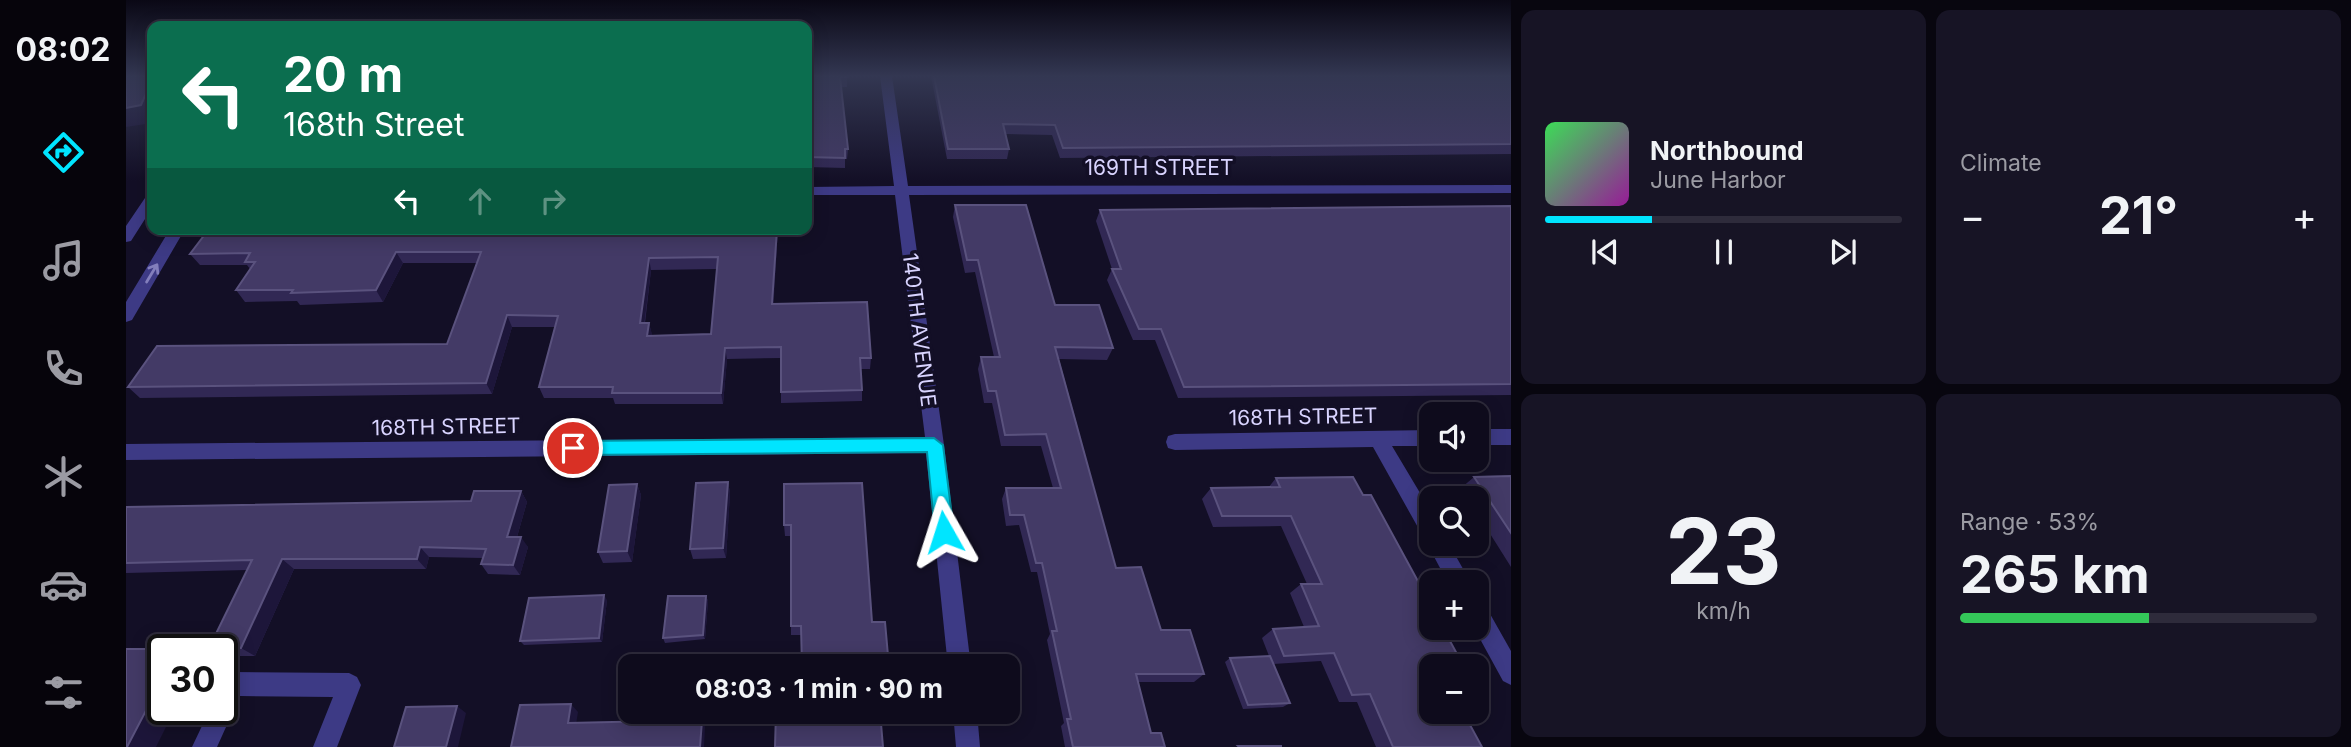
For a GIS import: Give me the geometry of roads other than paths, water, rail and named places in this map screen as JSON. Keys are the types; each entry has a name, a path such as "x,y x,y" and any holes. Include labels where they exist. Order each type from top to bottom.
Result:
{"street":[{"name":"140TH AVENUE","path":"891,111 958,654"},
{"name":"169TH STREET","path":"812,191 1511,189"},
{"path":"126,237 147,206"},
{"path":"126,316 174,235"},
{"path":"1489,438 1511,437"},
{"name":"168TH STREET","path":"1175,442 1419,438"},
{"path":"1378,439 1419,510"},
{"name":"168TH STREET","path":"126,452 934,445"},
{"path":"1489,634 1511,673"},
{"path":"238,684 349,684 326,747"},
{"path":"965,724 968,747"},
{"path":"204,747 214,725"}]}
